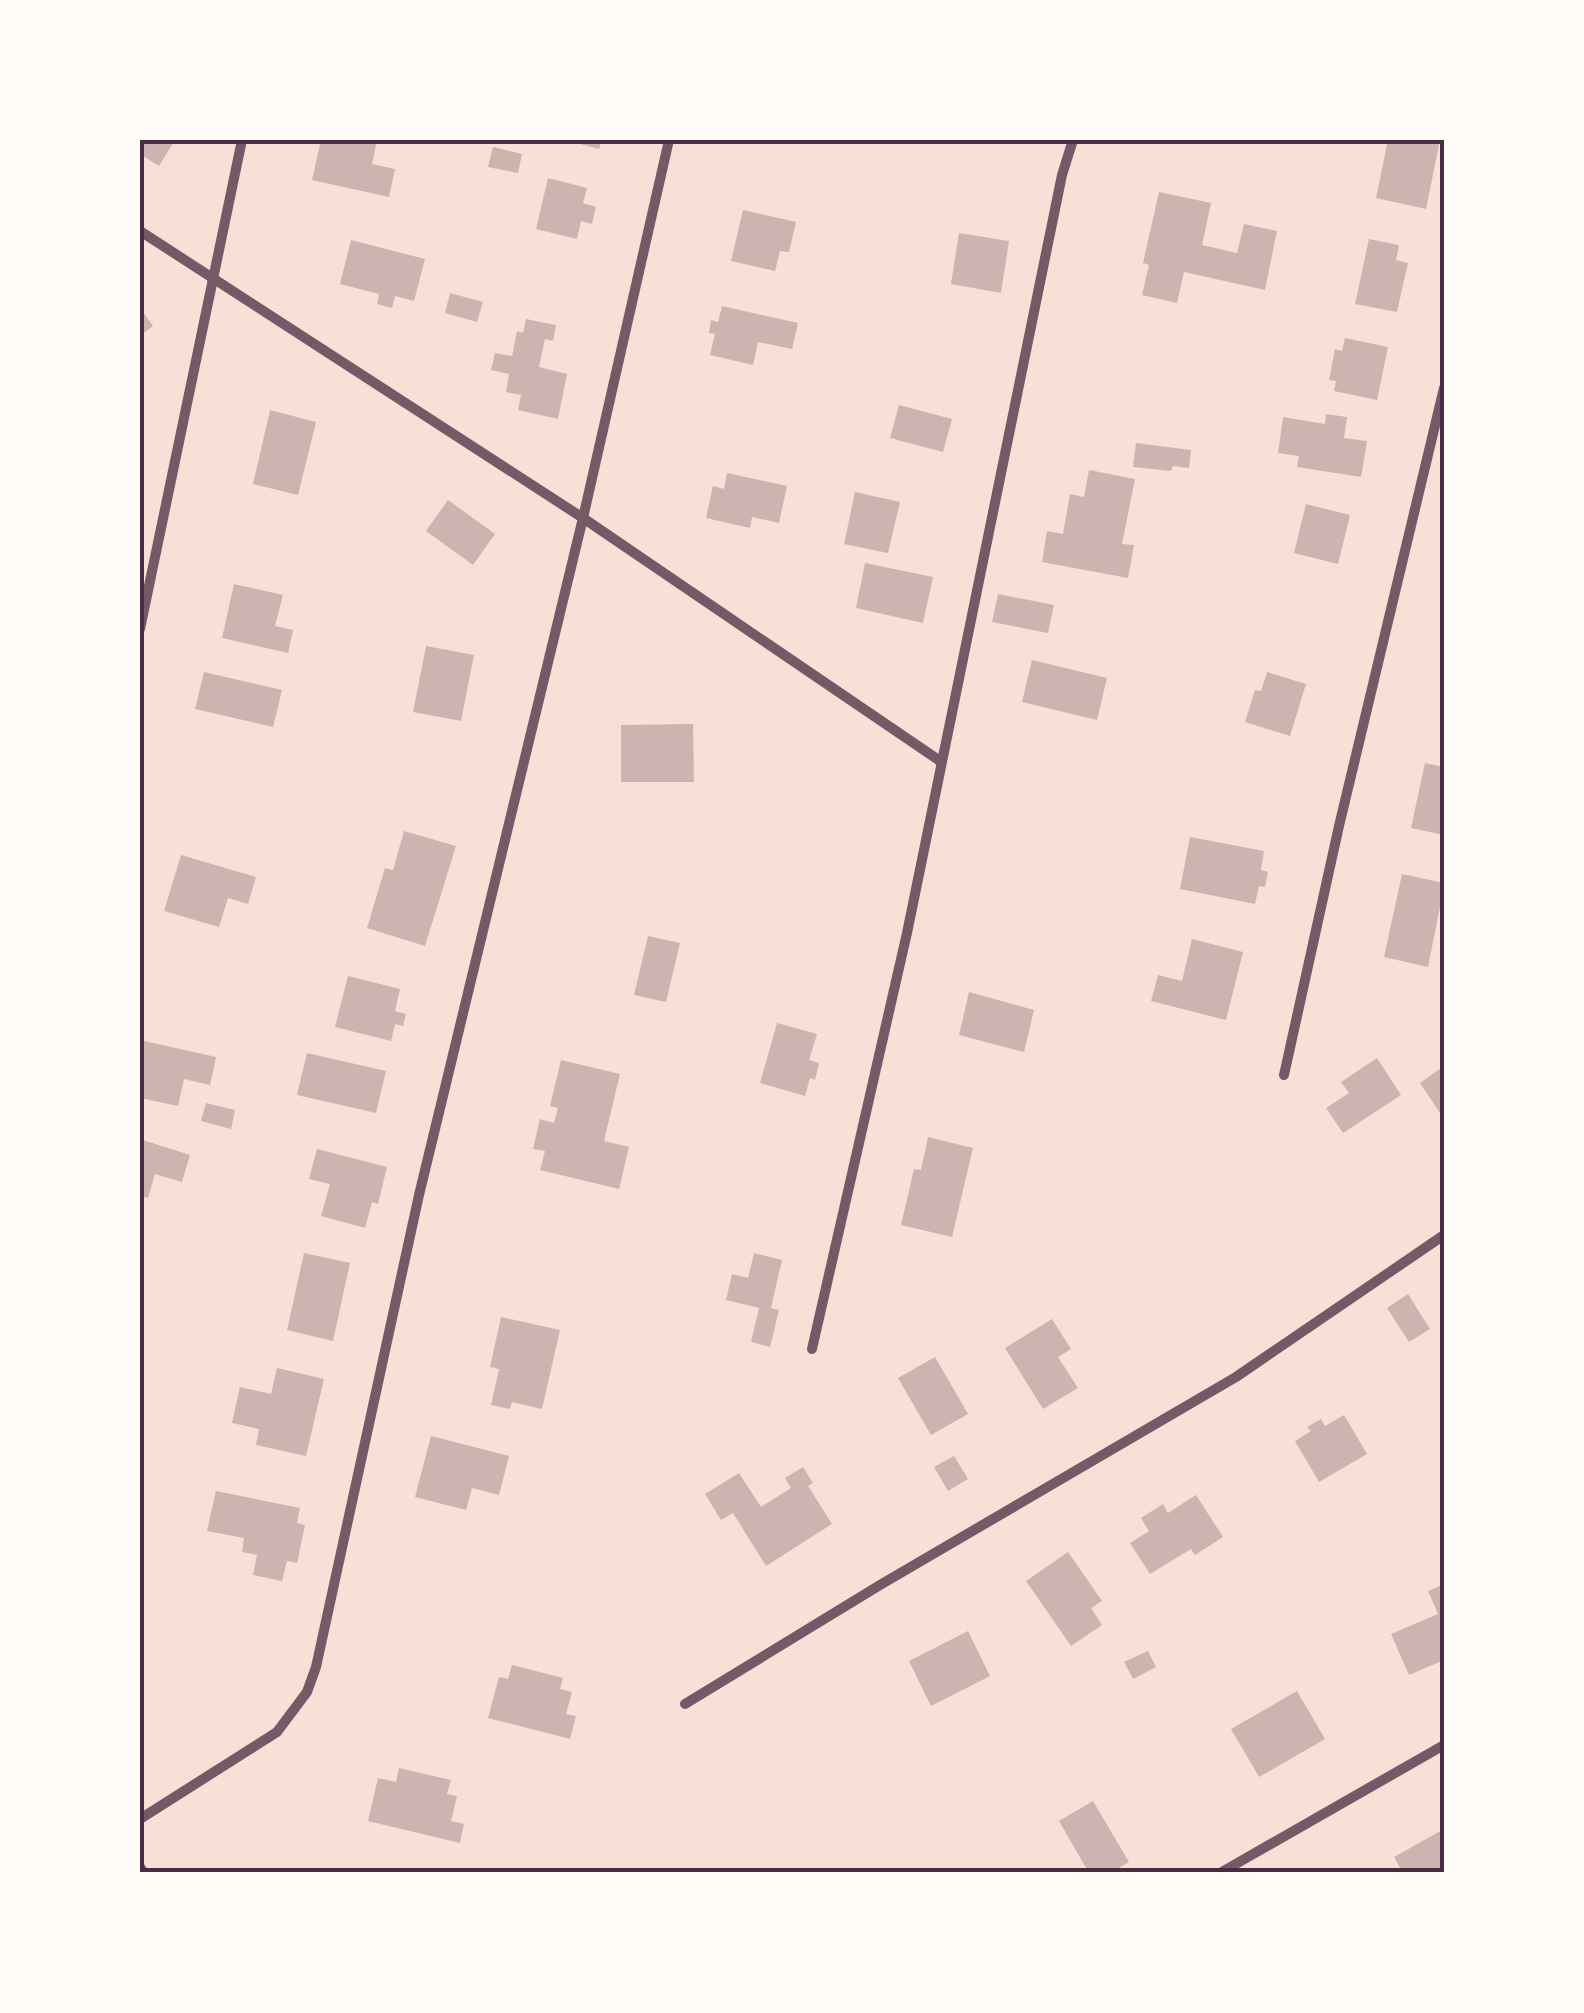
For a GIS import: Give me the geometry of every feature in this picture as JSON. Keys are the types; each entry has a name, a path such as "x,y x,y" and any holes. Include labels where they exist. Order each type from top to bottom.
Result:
{"street":[{"path":"140,628 242,140"},
{"path":"140,1819 249,1751 286,1722 307,1692 328,1614 418,1195 583,518 670,140"},
{"path":"812,1349 906,933 1054,212 1073,140"},
{"path":"140,231 583,518 940,761"},
{"path":"1284,1075 1444,388"},
{"path":"685,1704 880,1585 1236,1378 1444,1235"},
{"path":"1220,1873 1444,1745"}],"building":[{"path":"140,140 175,140 159,166 140,154"},
{"path":"321,140 377,140 372,164 395,169 389,197 312,180"},
{"path":"565,140 602,140 599,149"},
{"path":"1388,140 1440,140 1426,209 1376,198"},
{"path":"493,147 522,154 518,173 488,167"},
{"path":"548,178 587,188 583,203 596,207 592,224 581,221 577,239 536,229"},
{"path":"1159,192 1211,203 1202,245 1237,253 1244,224 1277,231 1265,290 1184,272 1177,303 1142,295 1149,265 1143,263"},
{"path":"743,210 796,222 789,252 780,251 775,271 731,261"},
{"path":"959,233 1009,241 1001,293 951,284"},
{"path":"1369,239 1399,245 1396,260 1408,263 1397,312 1355,304"},
{"path":"351,240 425,259 414,301 395,296 392,308 377,304 379,294 340,284"},
{"path":"450,293 483,302 477,322 445,313"},
{"path":"722,306 798,323 792,349 758,342 753,365 710,355 715,334 709,333 711,320 718,322"},
{"path":"140,308 153,326 140,336"},
{"path":"526,319 556,325 553,341 545,339 539,367 567,374 558,419 518,410 521,395 506,392 509,374 491,370 495,353 512,356 517,331 523,333"},
{"path":"1345,338 1388,347 1377,400 1334,391 1336,381 1329,380 1335,349 1342,351"},
{"path":"899,405 952,419 943,452 890,438"},
{"path":"270,410 316,422 298,495 253,484"},
{"path":"1326,414 1347,417 1344,438 1367,441 1361,477 1297,467 1299,456 1278,453 1283,417 1325,424"},
{"path":"1136,443 1191,450 1189,468 1173,466 1171,471 1133,467"},
{"path":"1089,470 1135,479 1122,544 1134,545 1128,578 1042,562 1047,531 1063,534 1070,494 1084,497"},
{"path":"727,473 787,486 779,523 752,517 750,528 706,518 713,486 724,489"},
{"path":"855,492 900,502 888,553 844,544"},
{"path":"448,500 495,534 473,565 426,531"},
{"path":"1306,504 1350,515 1338,564 1294,553"},
{"path":"865,563 933,577 923,623 856,608"},
{"path":"234,584 283,595 275,626 293,630 288,653 222,638"},
{"path":"998,594 1054,605 1048,633 992,622"},
{"path":"426,646 474,655 461,721 413,712"},
{"path":"1032,660 1107,678 1097,720 1022,702"},
{"path":"204,672 282,690 273,727 195,709"},
{"path":"1267,672 1306,684 1290,736 1245,722 1255,690 1261,691"},
{"path":"693,724 694,782 621,782 621,725"},
{"path":"1425,763 1444,767 1444,835 1411,828"},
{"path":"404,831 456,846 425,946 367,928 385,868 393,870"},
{"path":"1190,837 1264,851 1261,870 1268,872 1265,887 1259,886 1255,904 1180,889"},
{"path":"181,855 256,877 248,904 228,898 219,927 164,911"},
{"path":"1402,874 1444,883 1444,908 1440,907 1428,967 1384,957"},
{"path":"648,936 680,943 666,1002 634,995"},
{"path":"1192,939 1243,952 1226,1020 1151,1001 1158,975 1182,981"},
{"path":"348,976 400,989 395,1011 406,1014 403,1026 395,1024 391,1041 335,1027"},
{"path":"969,992 1034,1010 1024,1052 959,1035"},
{"path":"777,1023 817,1034 809,1060 819,1063 805,1096 760,1083"},
{"path":"140,1040 216,1057 210,1085 184,1079 178,1106 140,1098"},
{"path":"307,1053 386,1071 376,1113 297,1095"},
{"path":"1377,1058 1401,1095 1343,1133 1326,1108 1349,1093 1341,1082"},
{"path":"561,1060 620,1074 604,1141 629,1147 619,1189 540,1170 545,1151 533,1149 540,1119 554,1123 558,1108 550,1106"},
{"path":"1444,1066 1444,1119 1420,1083"},
{"path":"206,1103 235,1110 231,1129 201,1121"},
{"path":"928,1137 973,1148 952,1237 901,1225 914,1169 921,1170"},
{"path":"140,1139 190,1155 182,1182 155,1174 148,1198 140,1196"},
{"path":"317,1149 387,1167 378,1204 372,1202 365,1228 321,1216 330,1184 309,1179"},
{"path":"304,1253 350,1263 333,1341 287,1330"},
{"path":"754,1253 782,1260 771,1308 779,1310 770,1347 751,1342 759,1308 726,1300 732,1274 748,1278"},
{"path":"1408,1294 1430,1329 1409,1342 1387,1308"},
{"path":"501,1317 560,1330 542,1409 512,1402 510,1409 491,1405 499,1369 490,1367"},
{"path":"1052,1319 1071,1349 1058,1357 1078,1388 1043,1409 1005,1348"},
{"path":"935,1357 968,1414 931,1435 898,1378"},
{"path":"277,1368 324,1379 306,1456 256,1445 259,1429 232,1423 240,1387 271,1394"},
{"path":"1344,1415 1367,1454 1319,1482 1295,1441 1321,1419 1325,1426"},
{"path":"431,1436 509,1456 499,1495 472,1488 466,1510 415,1497"},
{"path":"954,1456 968,1479 948,1491 934,1467"},
{"path":"803,1467 813,1483 808,1486 832,1524 766,1566 733,1513 721,1520 705,1494 739,1473 761,1507 791,1488 785,1478"},
{"path":"216,1491 300,1508 297,1523 305,1525 297,1563 287,1561 282,1581 253,1575 257,1555 242,1552 244,1538 207,1531"},
{"path":"1196,1495 1223,1537 1195,1555 1191,1549 1150,1574 1130,1543 1149,1531 1141,1518 1163,1504 1168,1513"},
{"path":"1068,1552 1102,1601 1091,1608 1102,1625 1071,1646 1026,1581"},
{"path":"1444,1584 1444,1660 1409,1675 1391,1634 1438,1614 1428,1591"},
{"path":"968,1631 990,1676 931,1706 909,1661"},
{"path":"1148,1651 1156,1667 1133,1679 1124,1662"},
{"path":"512,1665 563,1678 560,1689 572,1692 566,1714 576,1716 570,1739 488,1718 499,1677 508,1679"},
{"path":"1297,1691 1325,1739 1259,1777 1231,1729"},
{"path":"399,1768 451,1780 447,1794 457,1796 451,1821 464,1824 460,1843 368,1821 378,1778 396,1782"},
{"path":"1093,1801 1129,1862 1110,1873 1089,1873 1059,1821"},
{"path":"1444,1829 1444,1873 1403,1873 1394,1857"}]}
